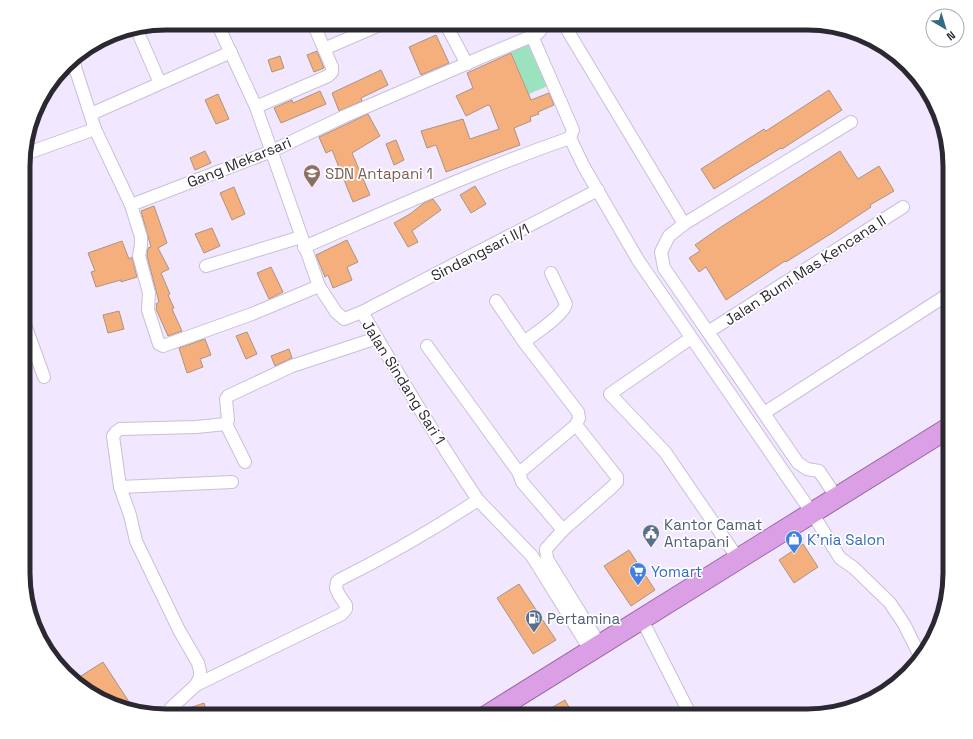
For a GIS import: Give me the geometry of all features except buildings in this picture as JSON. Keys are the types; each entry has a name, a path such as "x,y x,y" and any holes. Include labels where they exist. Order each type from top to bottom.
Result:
{"highway":[{"path":"504,709 596,648 943,431"}],"street":[{"name":"Jalan Sindang Sari 1","path":"220,30 256,107 319,286 336,312 344,319 362,312 376,338 478,500 532,556 596,648"},
{"path":"256,107 328,76 332,72 332,67 316,30"},
{"path":"324,49 368,30"},
{"path":"449,30 466,64"},
{"path":"540,30 537,34 532,36 573,130 570,138 584,167 638,260 812,513 840,558 854,568 890,603 904,624 918,652"},
{"path":"568,30 684,224"},
{"path":"138,33 160,83"},
{"name":"Gang Mekarsari","path":"131,205 272,151 345,116 532,36"},
{"path":"91,114 231,52"},
{"path":"75,65 95,129 131,205 141,237 139,256 149,293 148,310 159,344 163,346 252,314 319,286"},
{"path":"837,498 819,471 807,469 798,463 664,268 661,252 669,236 684,224 851,122"},
{"path":"31,152 95,129"},
{"path":"206,266 303,242 443,188 541,148 570,138"},
{"name":"Sindangsari II/1","path":"362,312 598,190"},
{"name":"Jalan Bumi Mas Kencana II","path":"708,332 903,207"},
{"path":"524,342 560,313 566,304 551,273"},
{"path":"764,413 943,298"},
{"path":"496,301 524,342 578,412 579,418 576,425 519,473"},
{"path":"30,338 44,377"},
{"path":"245,462 226,424 228,420 226,399 228,396 292,366 376,338"},
{"path":"691,338 610,394 665,452 739,560"},
{"path":"427,346 519,473 522,482 563,530"},
{"path":"196,685 200,677 198,663 179,630 136,541 130,515 120,487 113,436 120,429 196,427 226,424"},
{"path":"576,425 617,477 617,482 563,530 546,549 547,559 596,648"},
{"path":"120,487 232,482"},
{"path":"171,709 196,685 342,614 346,609 336,588 336,582 446,521 478,500"},
{"path":"642,620 687,709"}],"green space":[{"path":"531,40 550,85 529,94 510,49"}],"place":[{"name":"SDN Antapani 1","path":"312,188"},
{"name":"Kantor Camat Antapani","path":"651,548"},
{"name":"K'nia Salon","path":"794,554"},
{"name":"Yomart","path":"638,586"},
{"name":"Pertamina","path":"534,633"}]}
